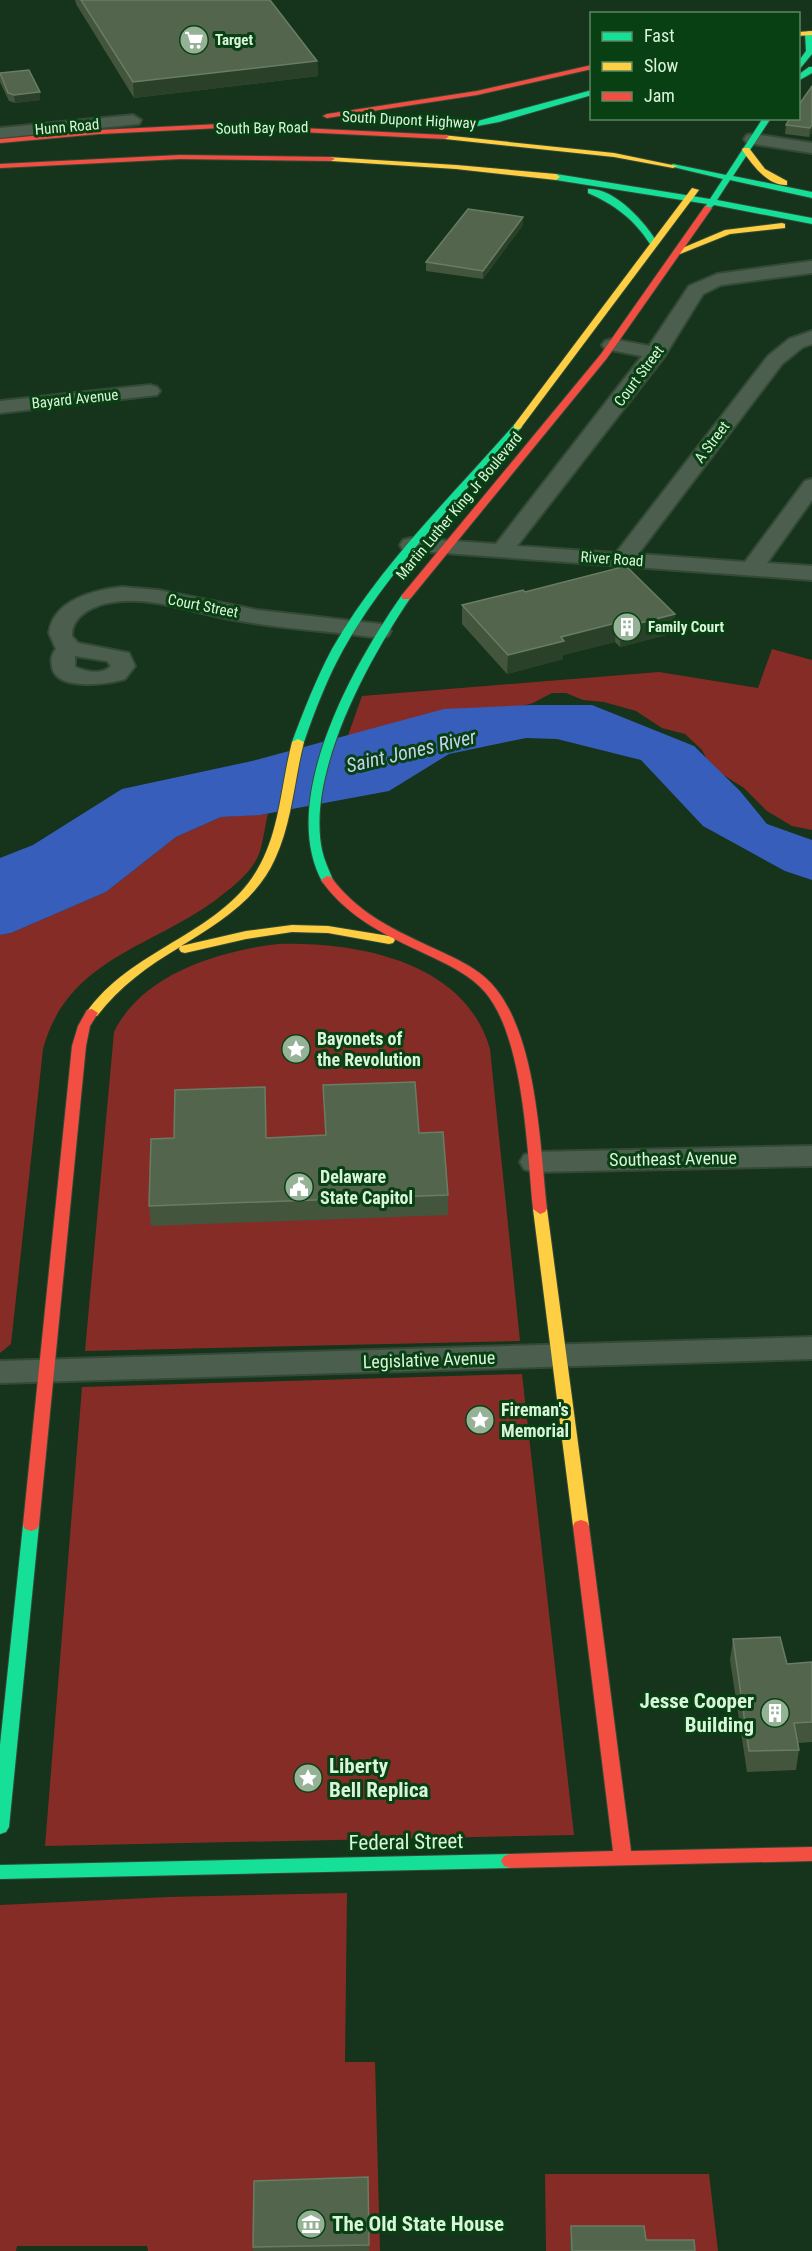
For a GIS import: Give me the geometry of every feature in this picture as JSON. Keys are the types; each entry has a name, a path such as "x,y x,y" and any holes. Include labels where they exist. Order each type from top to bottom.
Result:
{"main road":[{"path":"800,63 805,49 806,33"},
{"name":"South Bay Road","path":"220,126 389,108 477,93 590,67"},
{"name":"South Bay Road","path":"0,164 148,147 374,141 496,120 590,92"},
{"name":"Martin Luther King Jr Boulevard","path":"414,945 370,921 340,900 320,868 313,831 321,772 332,735 352,686 380,631 442,549 563,409 612,345 715,198 766,120"},
{"name":"South Dupont Highway","path":"0,141 99,132 220,126 412,135 496,141 711,167 729,176 812,193"},
{"path":"750,145 755,166 768,177 812,193"},
{"path":"0,164 240,156 412,163 517,173 690,198 715,198 755,193 812,205"},
{"name":"Martin Luther King Jr Boulevard","path":"0,1827 66,1148 83,1027 101,1002 126,978 222,915 246,894 262,874 272,853 301,734 325,674 350,627 411,545 510,435 584,341 653,242 690,198 711,167"},
{"path":"517,173 565,182 612,200 630,211 644,226 653,242"},
{"path":"715,198 812,221"},
{"path":"677,252 699,240 729,230 765,226 812,227"},
{"path":"166,953 247,934 287,929 322,929 414,945 460,966 489,990 508,1016 522,1068 623,1858"},
{"name":"Federal Street","path":"0,1872 812,1854"}],"street":[{"name":"Hunn Road","path":"0,133 133,120"},
{"path":"750,145 812,148"},
{"name":"Court Street","path":"501,552 657,353 696,290 704,284 812,267"},
{"name":"A Street","path":"622,560 775,360 796,344 812,337"},
{"path":"612,345 657,353"},
{"name":"Bayard Avenue","path":"0,407 150,391"},
{"path":"752,568 812,485"},
{"name":"River Road","path":"411,545 442,549 812,573"},
{"name":"Court Street","path":"69,648 60,639 60,631 69,613 100,599 121,594 160,598 268,618 380,631"},
{"name":"Southeast Avenue","path":"534,1162 812,1156"},
{"name":"Legislative Avenue","path":"0,1372 812,1348"}],"shaded area":[{"path":"772,649 812,660 812,830 792,826 767,811 744,788 711,767 702,750 685,734 662,728 636,711 604,702 583,700 566,693 552,693 533,703 410,738 346,741 362,696 659,672 758,688"},
{"path":"268,814 258,857 240,880 197,913 93,973 72,993 55,1018 43,1049 11,1344 0,1353 0,935 11,933 106,892 176,837 221,817"},
{"path":"278,944 341,947 373,953 404,963 433,977 457,995 477,1019 490,1049 520,1341 85,1351 114,1032 127,1012 143,995 184,969 231,953"},
{"path":"522,1374 574,1835 45,1846 82,1387"},
{"path":"347,1893 345,2062 375,2062 380,2251 148,2251 147,2246 17,2246 16,2251 0,2251 0,1905 168,1897"},
{"path":"545,2174 709,2174 718,2251 546,2251"}],"water":[{"name":"Saint Jones River","path":"592,705 694,746 740,791 767,824 812,840 812,880 785,871 703,826 641,760 557,739 526,738 449,754 389,791 260,815 221,817 176,837 106,892 11,933 0,935 0,858 33,845 122,789 252,761 444,709"}],"building":[{"name":"Target","path":"81,0 270,0 317,61 133,82"},
{"path":"29,70 40,92 14,95 8,93 0,73"},
{"path":"812,86 812,125 810,128 786,125 789,120 800,120 800,103"},
{"path":"468,209 523,217 483,271 426,262"},
{"path":"626,566 675,614 621,628 616,623 561,637 564,641 508,655 462,605 523,590 525,592"},
{"name":"Delaware State Capitol","path":"415,1082 419,1133 443,1132 448,1195 149,1206 151,1139 174,1138 175,1090 265,1087 266,1138 326,1135 323,1085"},
{"name":"Jesse Cooper Building","path":"780,1637 787,1664 812,1662 812,1722 794,1723 799,1750 749,1751 733,1639"},
{"name":"The Old State House","path":"368,2177 369,2245 253,2247 254,2181"},
{"path":"571,2226 644,2226 646,2240 694,2240 695,2251 572,2251"}],"traffic: fast":[{"path":"800,66 810,51 809,33"},
{"path":"800,78 812,69"},
{"path":"456,128 496,120 590,93"},
{"path":"708,208 766,120"},
{"path":"673,166 812,195"},
{"path":"556,177 670,194 812,221"},
{"path":"591,191 610,200 634,217 653,242"},
{"path":"298,742 316,693 338,649 363,610 390,572 517,427"},
{"path":"327,880 316,850 314,814 321,775 333,734 349,694 368,656 406,597"},
{"path":"0,1827 31,1525"},
{"path":"0,1872 510,1861"}],"traffic: slow":[{"path":"800,34 812,33"},
{"path":"445,137 614,155 673,166"},
{"path":"746,150 762,171 784,183"},
{"path":"331,159 456,167 556,177"},
{"path":"517,427 695,190"},
{"path":"677,252 728,232 782,226"},
{"path":"92,1013 108,992 129,974 223,914 244,896 261,874 269,860 280,828 298,742"},
{"path":"185,949 246,935 292,928 348,932 389,940"},
{"path":"540,1209 581,1526"}],"traffic: jam":[{"path":"327,116 477,93 590,67"},
{"path":"0,141 99,132 220,126 445,137"},
{"path":"0,166 180,157 331,159"},
{"path":"406,597 604,356 708,208"},
{"path":"327,880 346,903 370,921 460,966 492,992 514,1036 521,1065 527,1095 540,1209"},
{"path":"31,1525 79,1046 84,1026 92,1013"},
{"path":"581,1526 623,1858"},
{"path":"510,1861 812,1854"}],"place":[{"name":"Target","path":"194,40"},
{"name":"Family Court","path":"627,627"},
{"name":"Bayonets of the Revolution","path":"296,1049"},
{"name":"Delaware State Capitol","path":"299,1187"},
{"name":"Fireman's Memorial","path":"480,1420"},
{"name":"Jesse Cooper Building","path":"775,1713"},
{"name":"Liberty Bell Replica","path":"308,1778"},
{"name":"The Old State House","path":"311,2224"}]}
